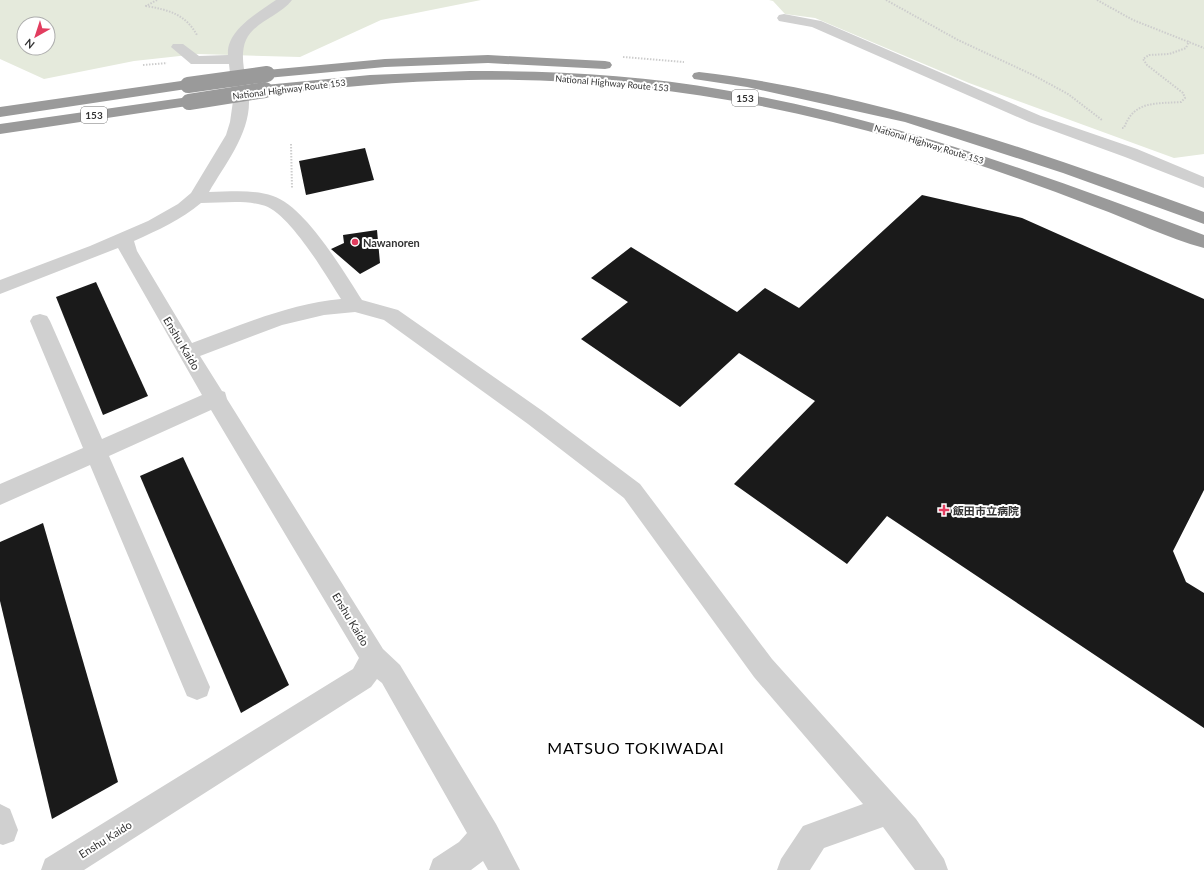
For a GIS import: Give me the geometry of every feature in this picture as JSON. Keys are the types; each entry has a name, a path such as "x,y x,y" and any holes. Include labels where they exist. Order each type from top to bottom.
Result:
{"highway":[{"name":"National Highway Route 153","path":"0,112 267,74 385,63 488,59 614,66 747,82 910,118 1069,169 1204,218"},
{"name":"National Highway Route 153","path":"0,129 265,90 385,79 481,76 602,80 723,94 786,106 851,121 944,147 1031,176 1204,242"}],"street":[{"path":"0,287 126,245 154,225 184,208 197,197 234,135 238,122 241,101 235,59 240,37 254,22 285,0"},
{"path":"784,18 816,24 1035,119 1131,153 1204,183"},
{"path":"178,47 196,61 235,59"},
{"path":"197,197 268,200 283,207 321,254 355,305"},
{"name":"Enshu Kaido","path":"73,865 362,678 374,658 217,398 187,353 126,245"},
{"path":"187,353 278,319 324,308 355,305 391,315 536,418 632,491 661,528 763,668 905,830 933,870"},
{"path":"40,321 197,687"},
{"path":"0,496 217,398"},
{"path":"374,658 391,674 506,870"},
{"path":"792,870 814,837 888,810"},
{"path":"444,870 470,853 485,834"}],"path":[{"path":"156,0 146,6 169,10 185,17"},
{"path":"886,0 958,40 1033,75 1068,94 1107,124 1131,153"},
{"path":"1097,0 1133,20 1204,48"},
{"path":"1113,131 1124,128 1130,113 1135,108 1142,105 1181,102 1185,98 1183,93 1147,64 1143,59 1149,55 1169,54 1186,48 1188,41"},
{"path":"273,202 292,193 291,144"}],"shaded area":[{"path":"0,0 481,0 381,20 300,57 198,54 134,61 44,79 0,59"},
{"path":"769,0 1204,0 1204,154 1174,158 969,83 815,18 785,14 773,1"}],"building":[{"path":"365,148 374,180 306,195 299,161"},
{"name":"飯田市立病院","path":"922,195 1022,218 1204,299 1204,490 1173,551 1186,582 1204,593 1204,728 887,516 847,564 734,484 815,401 739,353 680,407 581,339 628,302 591,278 631,247 737,312 765,288 799,308"},
{"path":"377,230 380,263 360,274 331,249 344,243 343,235"},
{"path":"96,282 148,396 103,415 56,297"},
{"path":"183,457 289,685 241,713 140,476"},
{"path":"43,523 118,782 52,819 0,601 0,542"}],"place":[{"name":"Nawanoren","path":"355,242"},
{"name":"飯田市立病院","path":"944,510"}],"district":[{"name":"MATSUO TOKIWADAI","path":"636,747"}]}
